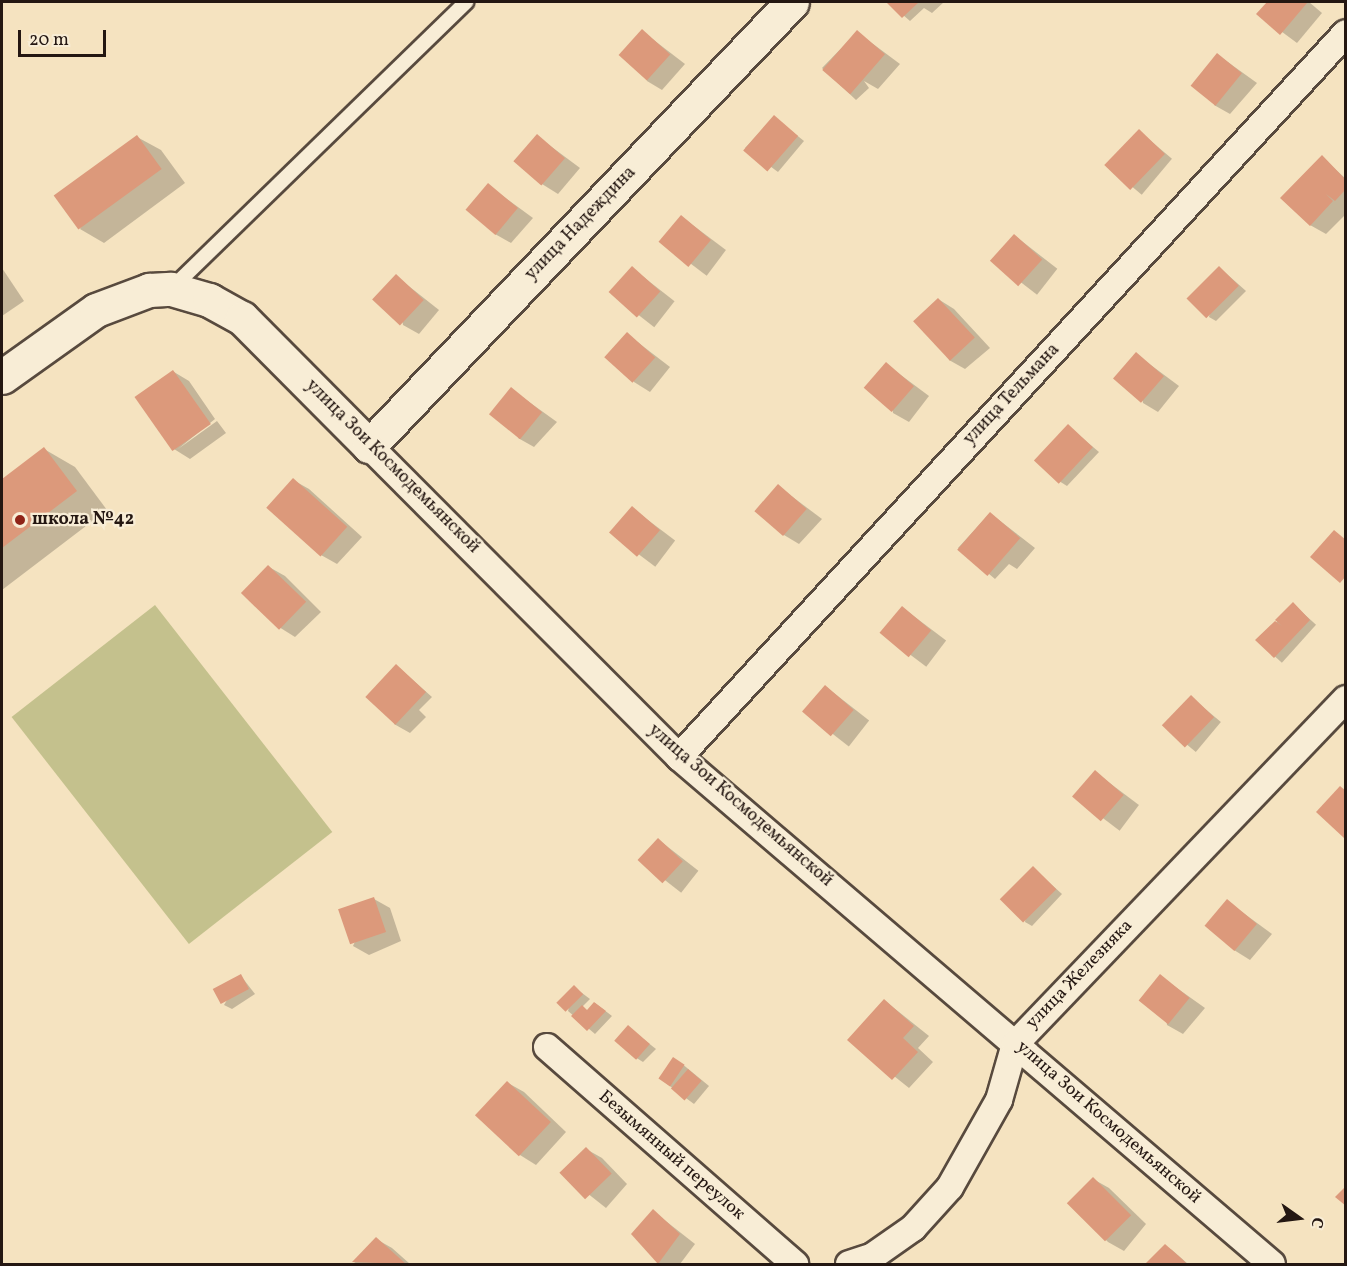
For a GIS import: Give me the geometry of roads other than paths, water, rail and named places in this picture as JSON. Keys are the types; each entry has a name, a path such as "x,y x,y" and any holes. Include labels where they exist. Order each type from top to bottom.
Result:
{"street":[{"name":"улица Надеждина","path":"369,446 792,2"},
{"name":"улица Тельмана","path":"679,757 1346,33"},
{"path":"2,377 96,310 150,290 171,289"},
{"name":"улица Зои Космодемьянской","path":"171,289 209,300 242,318 679,757 1272,1264"},
{"name":"улица Железняка","path":"849,1264 873,1256 913,1228 950,1186 999,1100 1015,1044 1346,699"},
{"name":"Безымянный переулок","path":"547,1047 795,1264"}],"lane":[{"path":"171,289 466,2"}],"place":[{"name":"школа №42","path":"20,520"}]}
